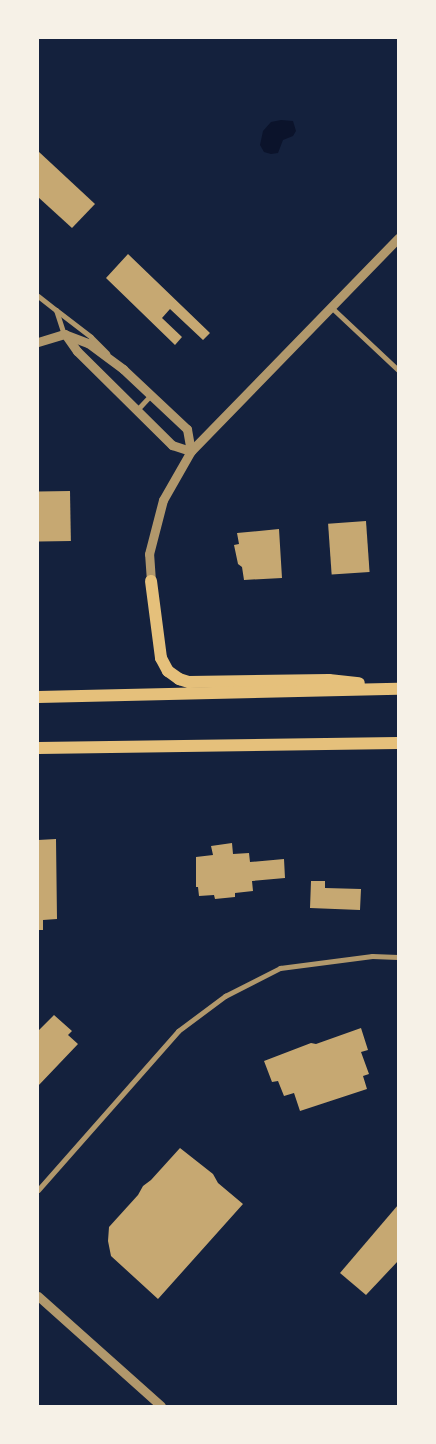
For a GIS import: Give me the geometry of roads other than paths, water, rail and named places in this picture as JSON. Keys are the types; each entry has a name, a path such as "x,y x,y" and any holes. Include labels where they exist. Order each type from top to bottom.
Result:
{"main road":[{"path":"151,581 161,658 168,671 179,679 189,682 329,680 398,688"},
{"path":"38,697 398,688"},
{"path":"38,748 398,743"}],"street":[{"path":"151,581 149,554 163,500 191,451 398,238"},
{"path":"38,296 91,337 187,429 191,451"},
{"path":"332,308 398,370"},
{"path":"56,310 64,334 77,351 172,445 191,451"},
{"path":"38,342 64,334 88,343 124,369"},
{"path":"136,411 151,394"},
{"path":"38,1190 178,1031 225,996 280,968 372,956 398,957"},
{"path":"38,1296 161,1406"}],"water":[{"path":"281,120 293,121 296,131 293,136 283,140 278,153 264,152 260,145 263,131 271,122"}]}
